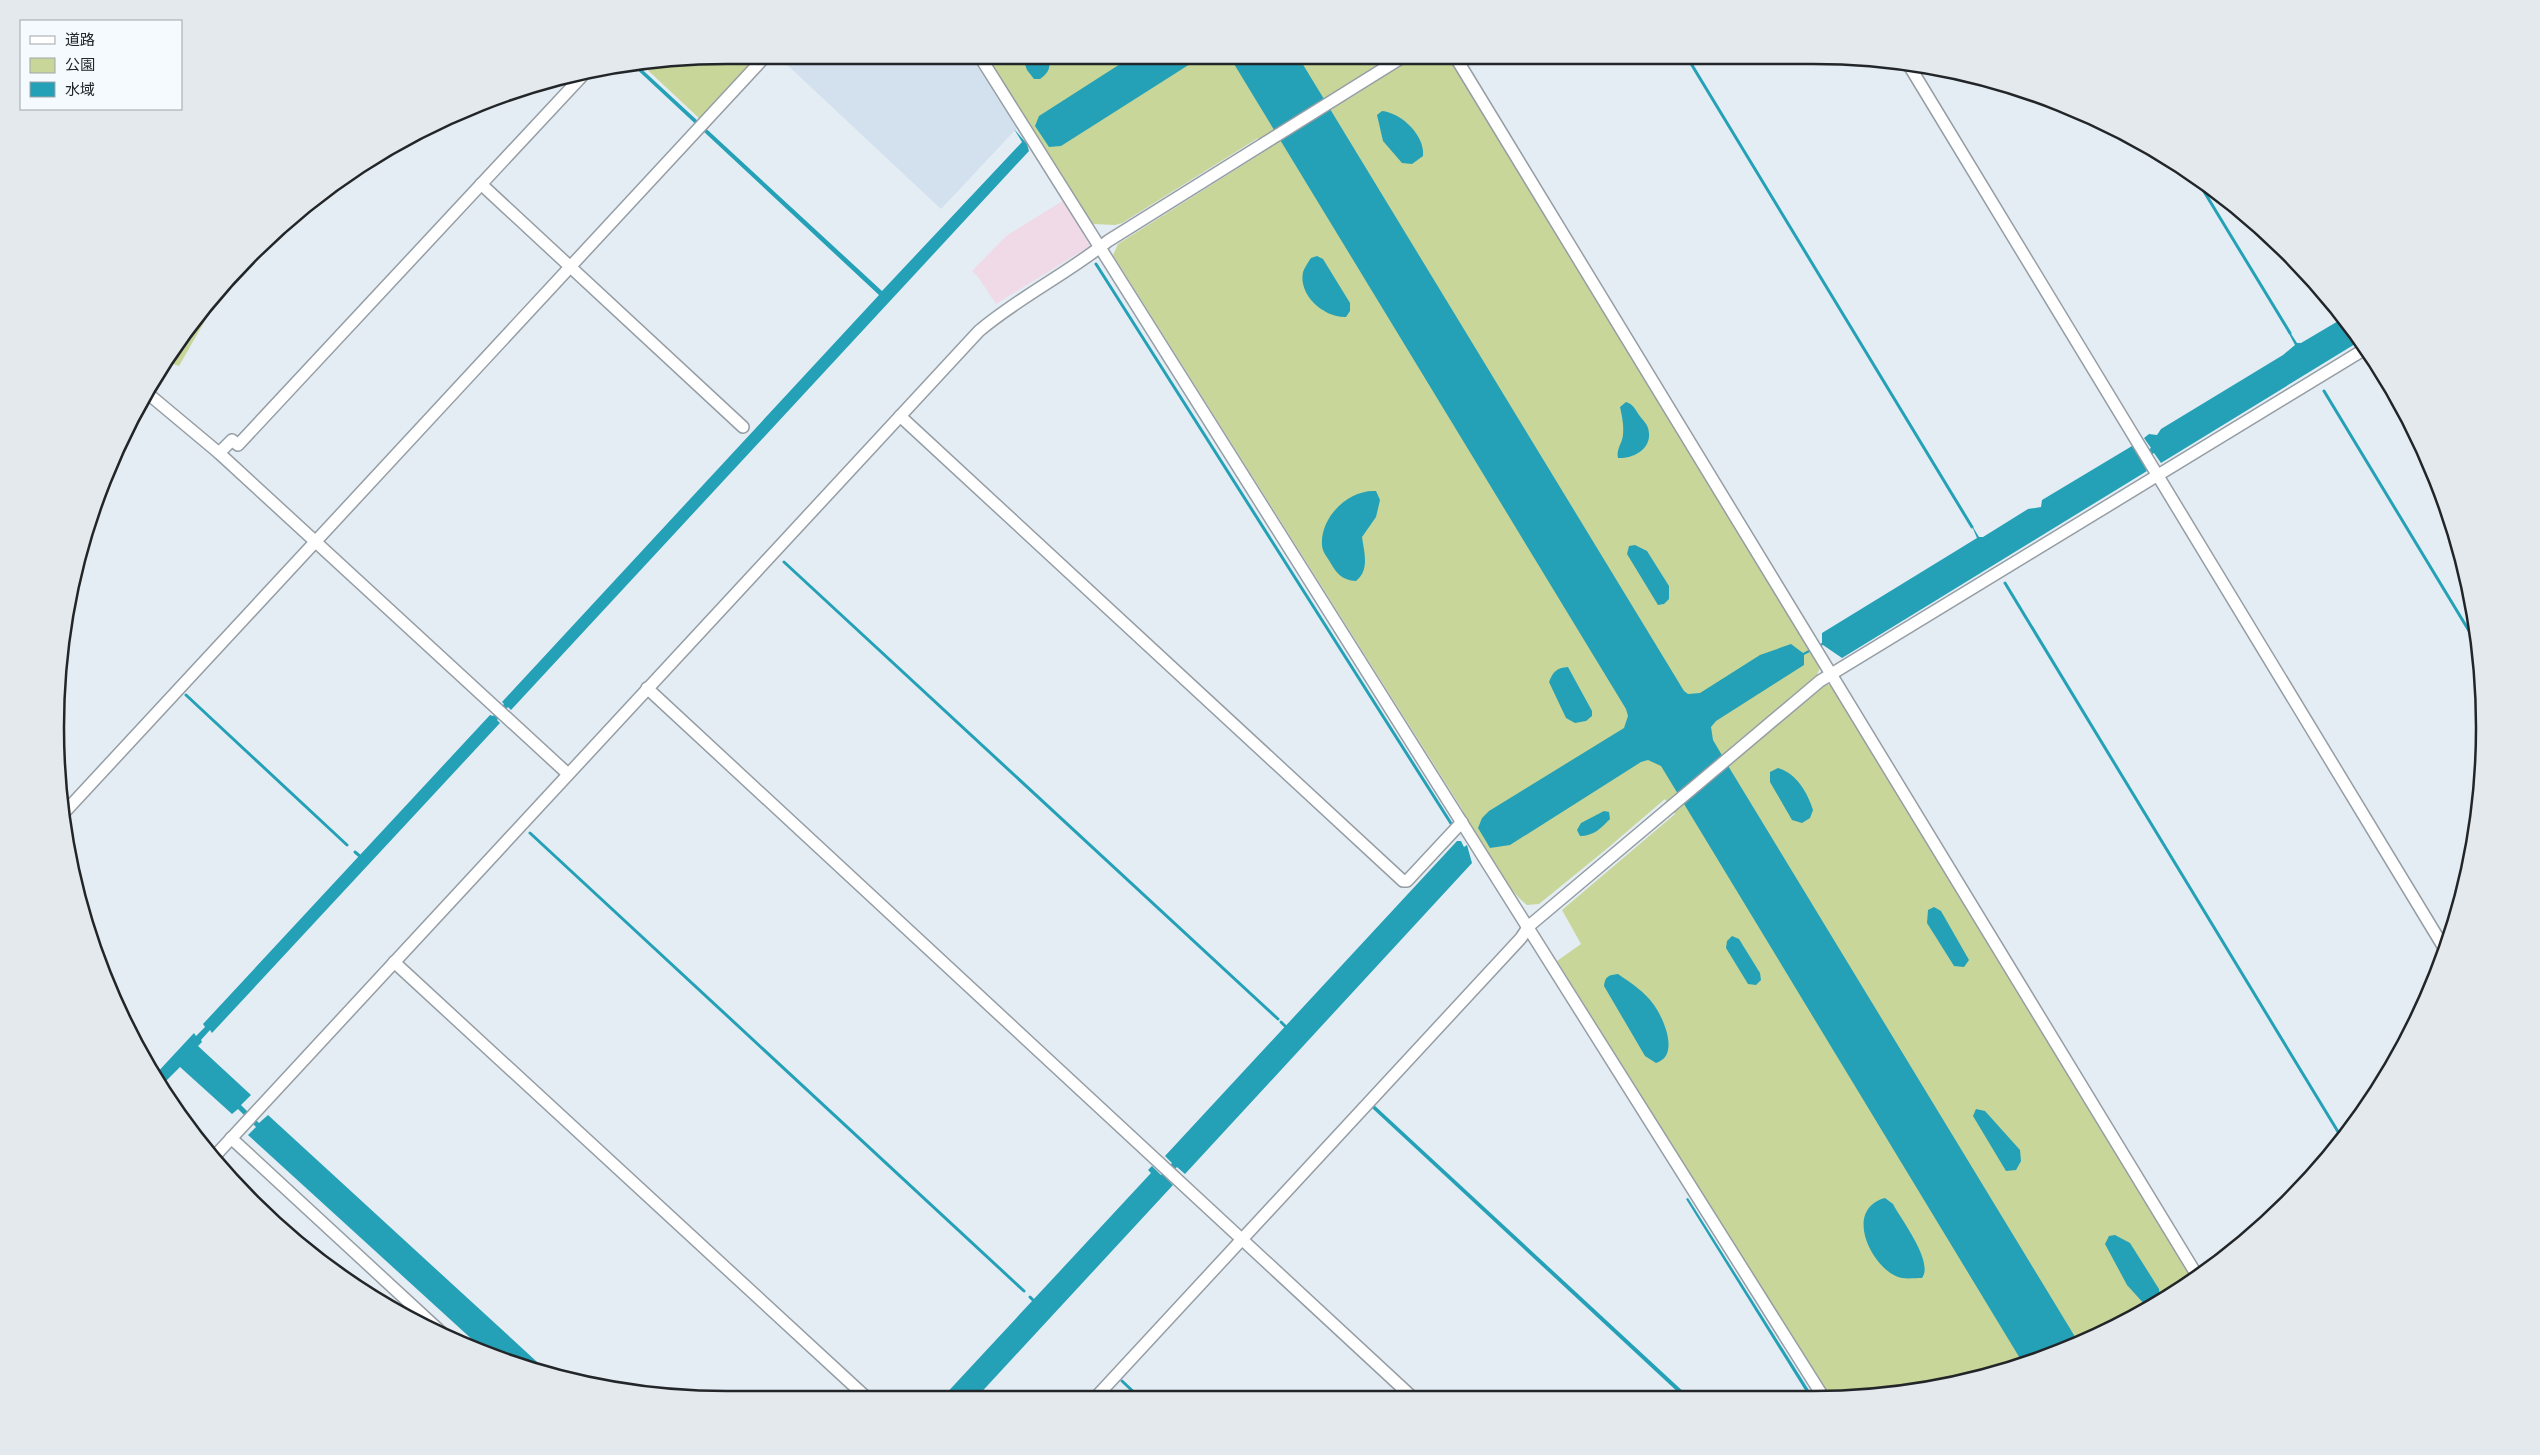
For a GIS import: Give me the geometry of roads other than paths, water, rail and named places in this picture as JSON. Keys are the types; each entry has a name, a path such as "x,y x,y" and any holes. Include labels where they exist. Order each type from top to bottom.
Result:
{"street":[{"path":"68,808 758,64"},
{"path":"985,64 1820,1391"},
{"path":"218,1153 979,331 1002,312 1089,258 1100,248 1391,64"},
{"path":"1460,64 2194,1270"},
{"path":"1913,72 2441,942"},
{"path":"219,454 232,440 238,445 577,82"},
{"path":"481,184 743,427"},
{"path":"1102,1391 1521,938 1529,926 1736,752 1832,673 2359,352"},
{"path":"152,397 219,454 568,774"},
{"path":"900,416 1403,881 1407,880 1462,822"},
{"path":"648,688 1406,1391"},
{"path":"394,962 859,1391"},
{"path":"231,1138 427,1319"}],"water":[{"path":"1025,64 1049,64 1048,71 1040,79 1034,79"},
{"path":"1120,64 1190,64 1061,146 1049,147 1035,126 1039,116"},
{"path":"1234,64 1303,64 1684,691 1688,694 1700,693 1760,655 1791,644 1803,653 1822,643 1822,633 1977,538 1971,524 1979,537 1983,537 2028,509 2041,507 2042,500 2132,446 2139,456 2151,448 2144,438 2149,434 2157,435 2161,429 2283,355 2295,345 2288,329 2297,343 2301,343 2338,321 2354,345 2161,463 2154,453 2142,461 2147,471 1842,658 1823,645 1804,655 1804,665 1716,721 1711,727 1713,740 1730,769 2075,1337 2020,1358 1661,766 1648,760 1641,762 1510,845 1490,848 1478,828 1482,818 1489,811 1624,728 1628,716 1626,709"},
{"path":"642,69 882,291 1022,142 1014,129 1027,144 1029,151 511,710 508,707 497,720 500,723 212,1033 210,1030 198,1046 251,1095 241,1105 259,1123 268,1115 539,1364 514,1356 474,1342 248,1135 256,1127 238,1109 232,1114 180,1067 166,1081 160,1070 194,1033 196,1036 205,1027 203,1024 490,715 493,716 504,704 502,702 879,295 637,70"},
{"path":"1382,111 1397,116 1404,121 1411,127 1420,141 1423,148 1423,156 1412,164 1402,163 1383,141 1377,115"},
{"path":"1317,256 1323,259 1350,303 1350,311 1346,317 1329,314 1321,309 1314,304 1305,289 1303,272 1311,258"},
{"path":"1626,402 1634,407 1646,423 1649,435 1645,447 1641,451 1630,457 1618,458 1623,431 1620,407"},
{"path":"1376,491 1380,500 1376,517 1362,537 1365,566 1356,581 1347,579 1340,576 1335,570 1323,549 1323,535 1326,524 1338,507 1347,500 1356,495"},
{"path":"1635,545 1647,551 1669,586 1669,599 1664,604 1658,605 1627,554 1629,546"},
{"path":"1568,667 1592,711 1592,716 1586,721 1575,723 1566,718 1549,682 1555,671"},
{"path":"1778,768 1796,779 1811,803 1813,810 1810,818 1802,823 1792,820 1770,782 1770,772"},
{"path":"1604,811 1609,812 1610,819 1593,833 1580,836 1577,830 1581,823"},
{"path":"1457,841 1461,841 1464,847 1467,845 1472,863 1185,1174 1177,1167 1166,1178 1173,1185 982,1391 949,1391 1151,1173 1148,1170 1152,1166 1161,1175 1172,1163 1165,1156"},
{"path":"1934,907 1941,911 1969,960 1964,967 1954,966 1927,923 1928,910"},
{"path":"1732,936 1739,939 1760,973 1761,980 1756,985 1748,984 1726,948 1727,941"},
{"path":"1618,974 1646,996 1662,1019 1669,1045 1663,1059 1656,1063 1645,1056 1604,986 1605,980 1608,977"},
{"path":"1374,1105 1683,1391 1677,1391 1372,1108"},
{"path":"1976,1109 1985,1111 2020,1150 2021,1161 2016,1170 2006,1171 1973,1116"},
{"path":"1688,1198 1809,1391 1806,1391 1686,1199"},
{"path":"1885,1198 1893,1204 1915,1241 1924,1262 1925,1271 1922,1278 1902,1278 1891,1274 1881,1265 1866,1241 1865,1215 1872,1205"},
{"path":"2115,1235 2130,1243 2159,1292 2143,1303 2127,1285 2105,1244 2109,1236"}],"waterway":[{"path":"1691,64 1972,527"},
{"path":"2204,192 2290,333"},
{"path":"1096,264 1452,825"},
{"path":"2324,391 2469,631"},
{"path":"784,562 1278,1019"},
{"path":"2005,583 2339,1133"},
{"path":"186,695 347,845"},
{"path":"530,833 1024,1291"},
{"path":"355,852 362,858"},
{"path":"1281,1022 1285,1026"},
{"path":"1030,1297 1033,1300"},
{"path":"1122,1381 1133,1391"}]}
